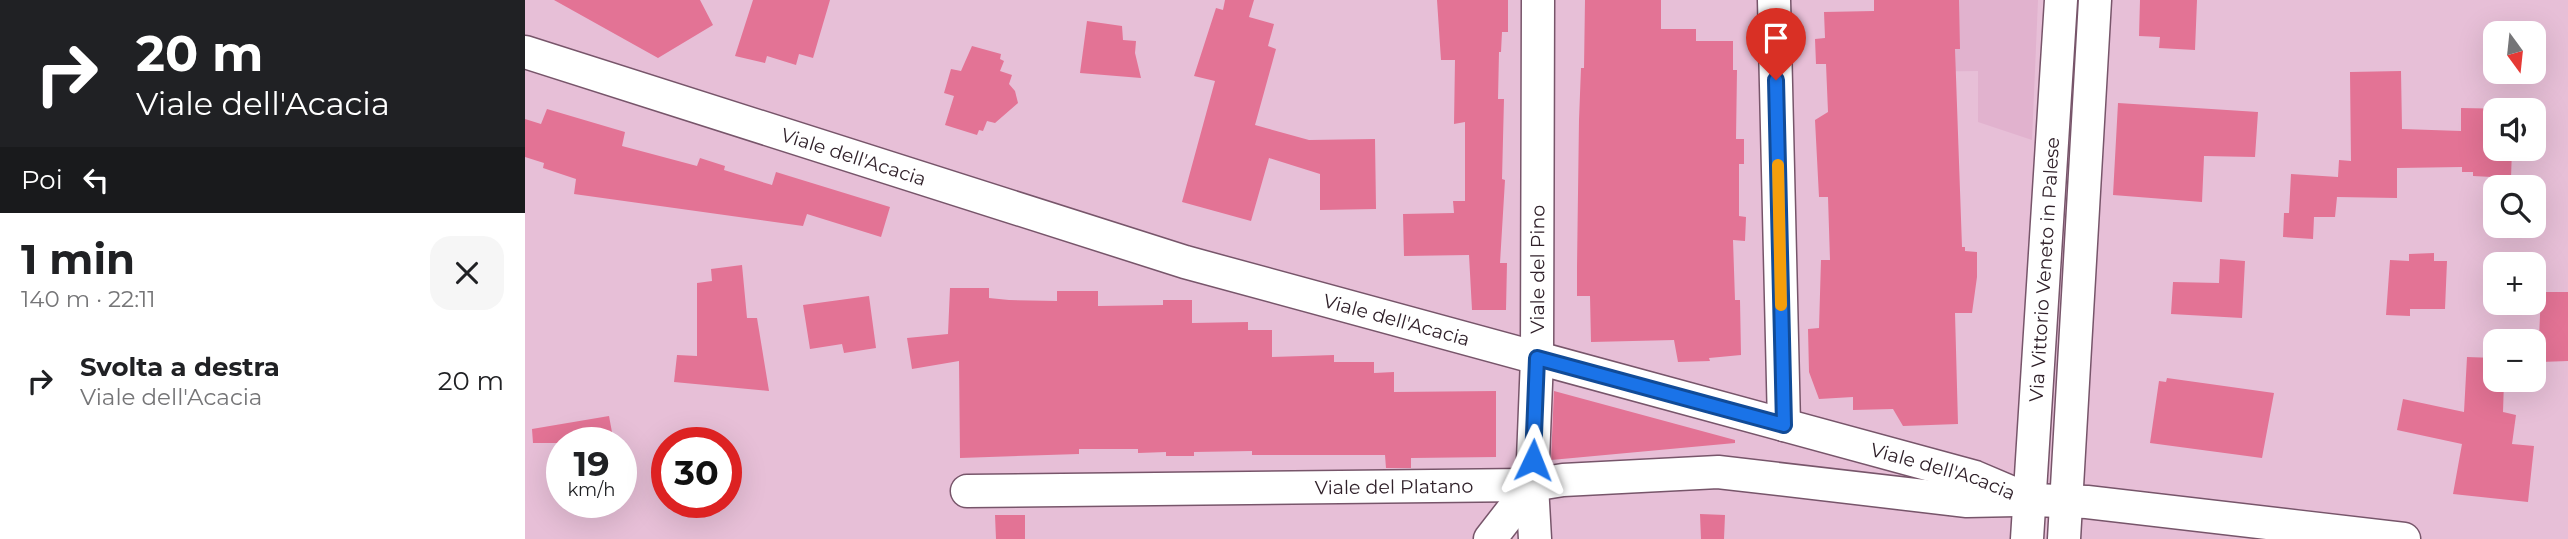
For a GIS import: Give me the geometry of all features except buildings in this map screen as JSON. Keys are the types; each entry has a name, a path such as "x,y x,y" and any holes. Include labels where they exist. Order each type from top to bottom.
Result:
{"street":[{"name":"Viale del Pino","path":"1535,539 1532,485 1537,358 1538,0"},
{"path":"1774,0 1784,425"},
{"name":"Via Vittorio Veneto in Palese","path":"2027,539 2061,0"},
{"name":"Via Vittorio Veneto in Palese","path":"2064,539 2095,0"},
{"name":"Viale dell'Acacia","path":"525,52 1185,262 1975,477 2029,500 2066,501 2282,532 2404,539"},
{"name":"Viale del Platano","path":"967,491 1532,485 1563,480 1718,472 1967,501 2029,500"},
{"path":"1490,539 1532,485"}],"shaded area":[{"path":"1895,0 2038,0 2032,140 1978,122 1978,71 1897,72"}],"slow traffic":[{"path":"1778,165 1781,305"}],"route":[{"path":"1533,460 1537,358 1784,425 1776,80"}]}
